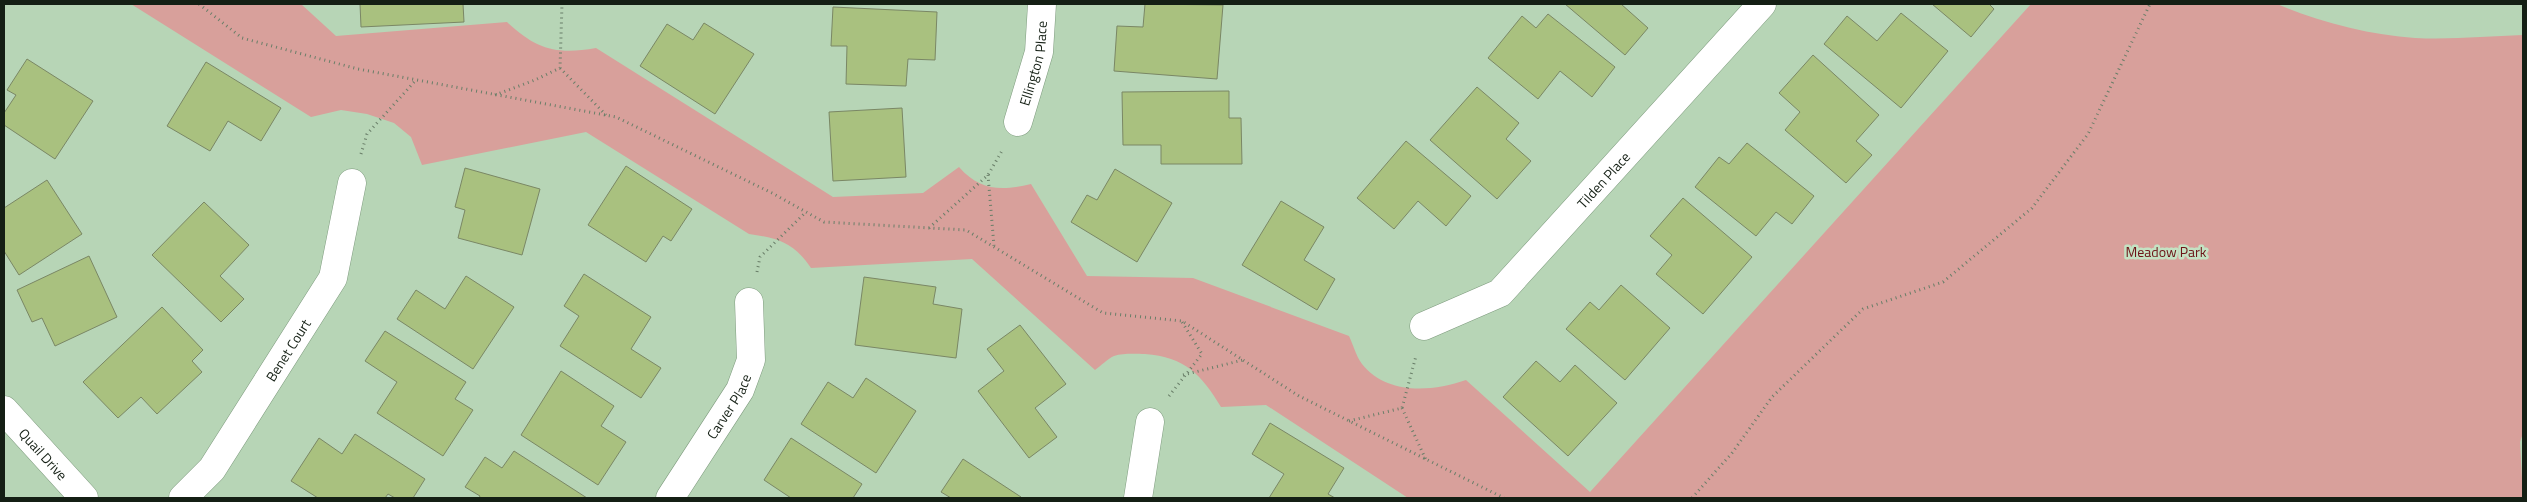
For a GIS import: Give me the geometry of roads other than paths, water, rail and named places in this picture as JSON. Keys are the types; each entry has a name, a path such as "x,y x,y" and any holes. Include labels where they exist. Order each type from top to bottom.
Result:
{"street":[{"name":"Ellington Place","path":"1018,122 1039,52 1042,4"},
{"name":"Tilden Place","path":"1424,326 1500,293 1762,4"},
{"name":"Benet Court","path":"183,498 212,469 333,278 352,183"},
{"name":"Carver Place","path":"670,498 740,390 751,360 749,302"},
{"name":"Quail Drive","path":"4,410 84,498"},
{"path":"1138,498 1150,422"}],"park label":[{"name":"Meadow Park","path":"2166,251"}]}
